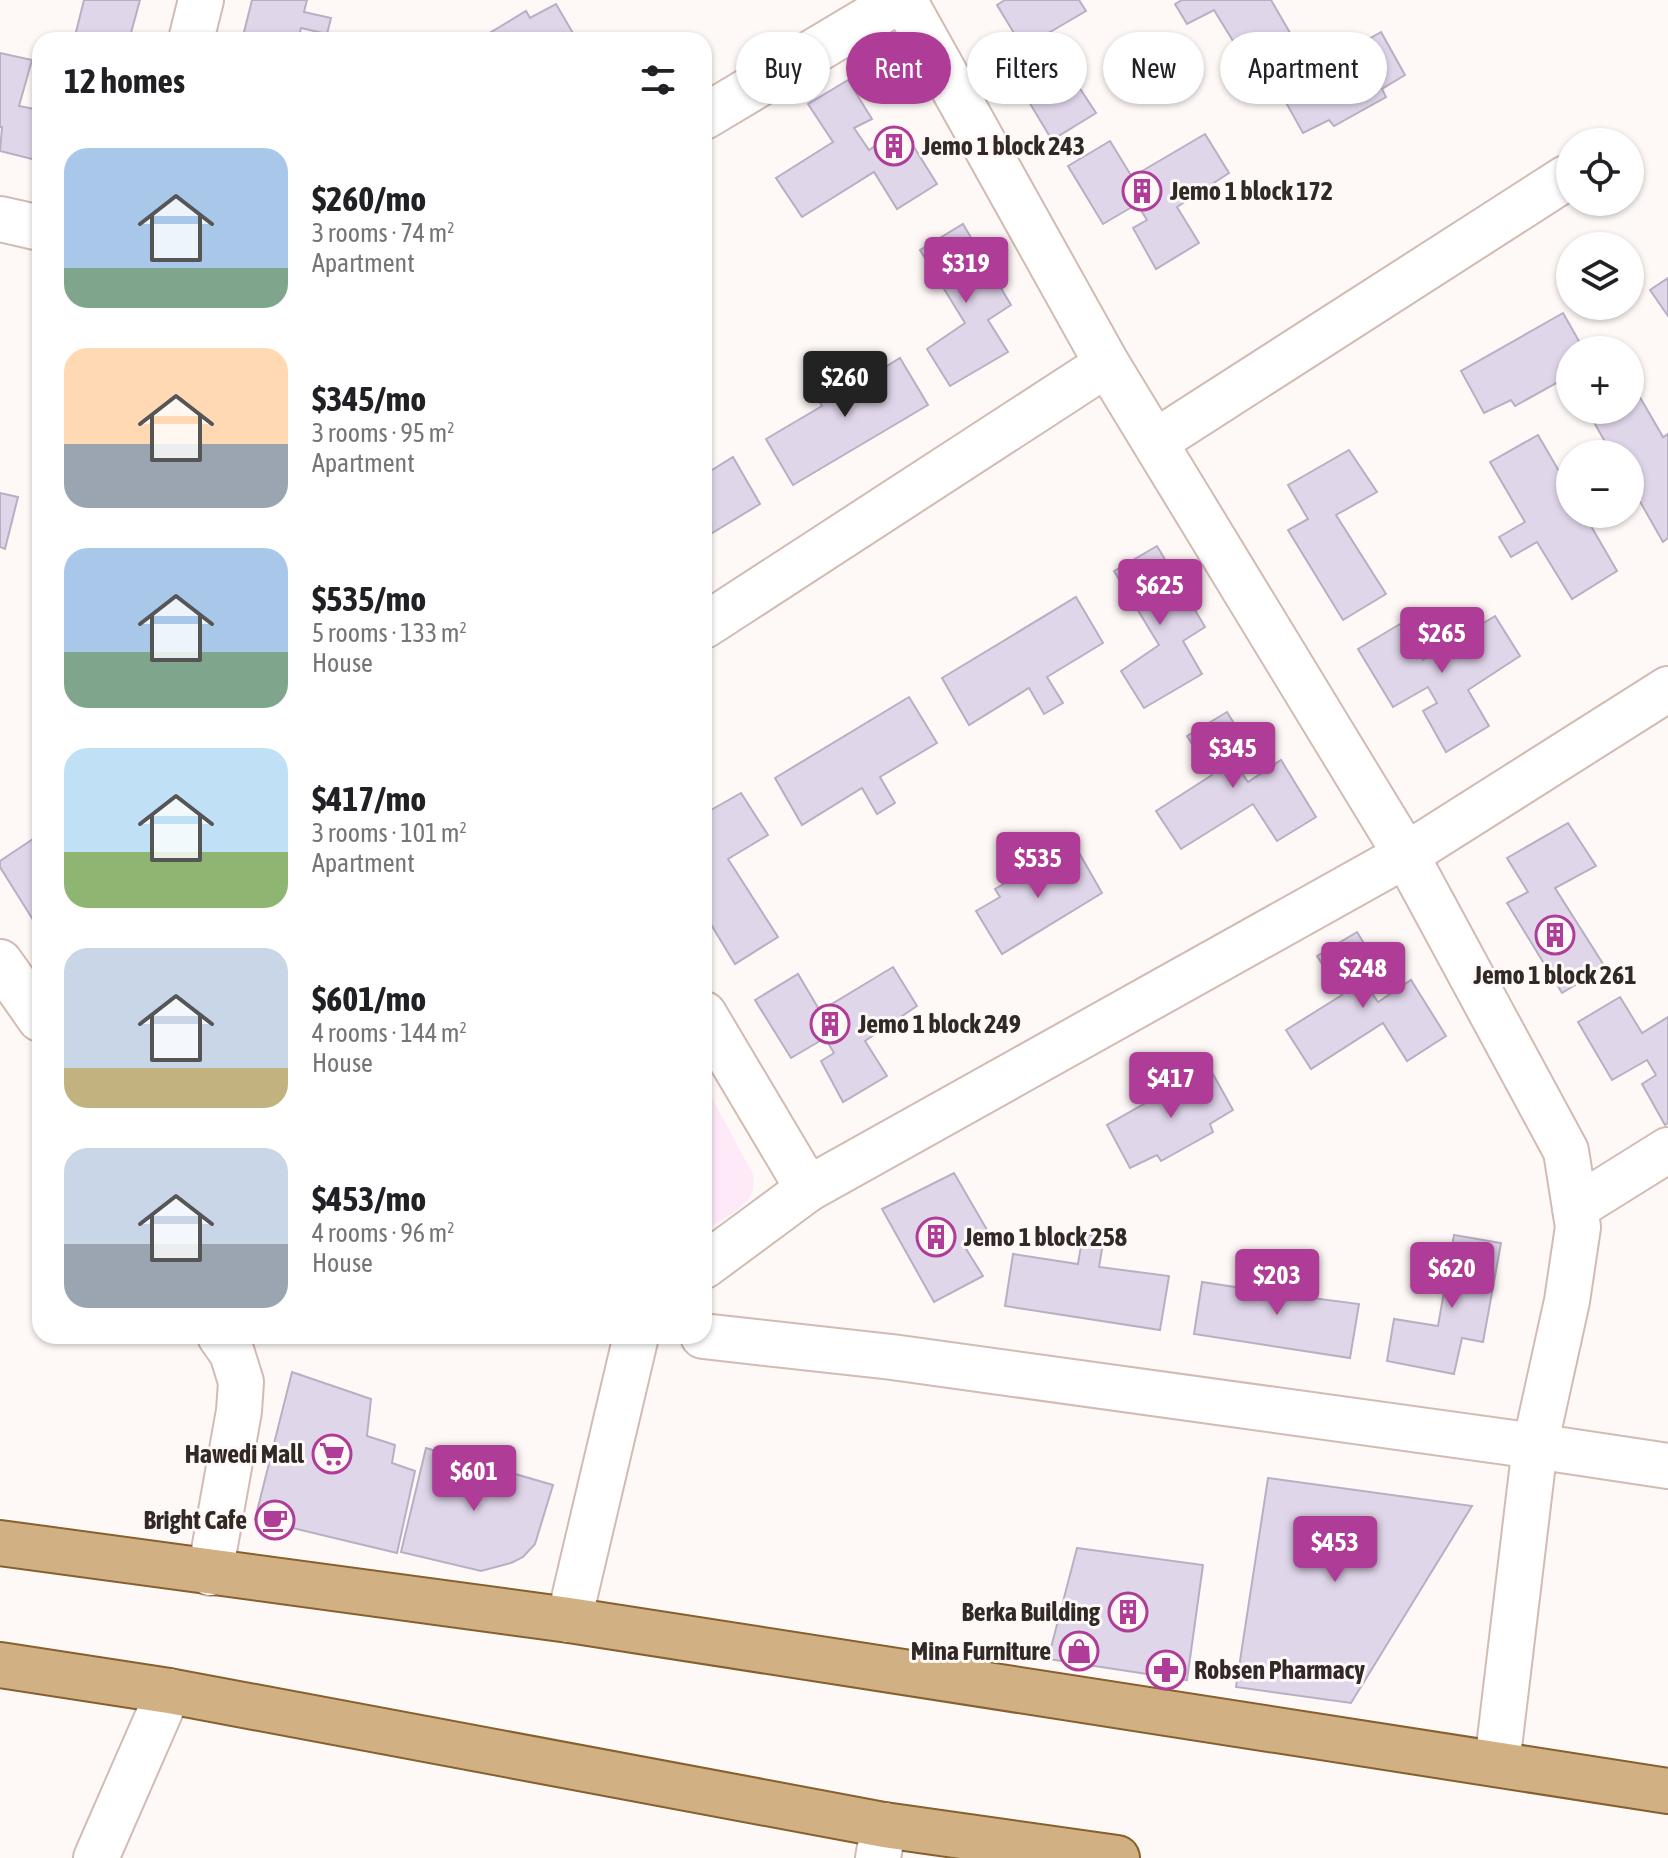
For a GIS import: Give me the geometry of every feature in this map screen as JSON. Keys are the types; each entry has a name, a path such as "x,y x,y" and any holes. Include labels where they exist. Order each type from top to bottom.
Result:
{"main road":[{"path":"0,1543 569,1620 1668,1791"},
{"path":"0,1665 169,1691 881,1841 1117,1858"}],"street":[{"path":"193,32 201,0"},
{"path":"712,112 902,0 1107,364 1406,855 1566,1151 1578,1227 1567,1301 1535,1446 1497,1764"},
{"path":"1155,442 1556,184"},
{"path":"0,219 32,226"},
{"path":"712,621 1107,364"},
{"path":"712,1260 808,1189 1406,855 1668,689"},
{"path":"0,962 32,1008"},
{"path":"712,1027 808,1189"},
{"path":"1575,1208 1668,1150"},
{"path":"712,1337 892,1357 1668,1466"},
{"path":"210,1573 239,1411 241,1382 232,1353 226,1344"},
{"path":"569,1620 634,1344"},
{"path":"96,1858 169,1691"}],"shaded area":[{"path":"712,1098 754,1176 753,1190 748,1200 712,1226"}],"building":[{"path":"84,0 140,0 131,32 76,32"},
{"path":"252,0 307,0 304,12 331,18 328,32 301,28 300,32 244,32"},
{"path":"1005,0 1079,0 1086,11 1050,32 1013,32 997,5"},
{"path":"1182,0 1271,0 1290,32 1228,32 1214,10 1187,24 1175,4"},
{"path":"556,4 572,32 491,32 526,11 530,18"},
{"path":"1387,43 1405,75 1387,86"},
{"path":"0,53 32,60 19,106 32,108 32,159 0,151"},
{"name":"Jemo 1 block 243","path":"846,81 846,104 863,104 872,119 854,128 869,150 902,128 937,184 897,209 874,172 802,217 776,178 833,142 808,104 830,104 830,91"},
{"path":"1087,99 1096,113 1052,140 1030,104 1087,104"},
{"path":"1287,104 1373,104 1334,126 1329,120 1303,133"},
{"name":"Jemo 1 block 172","path":"1205,134 1229,173 1177,207 1199,243 1156,269 1133,228 1147,220 1137,204 1103,224 1068,166 1110,141 1132,177"},
{"path":"963,224 1011,305 988,320 1008,352 950,386 927,349 965,323 920,250"},
{"path":"1668,278 1668,316 1650,290"},
{"path":"1556,317 1556,320 1567,320 1576,336 1556,336 1556,383 1515,406 1511,400 1484,413 1461,371"},
{"path":"900,358 928,405 793,485 766,439 822,406 807,379 826,369 840,395"},
{"path":"1644,404 1663,437 1668,434 1668,538 1663,542 1644,509 1644,440 1604,440 1595,424 1644,424"},
{"path":"1538,435 1556,466 1556,528 1592,528 1617,571 1572,599 1537,542 1511,557 1499,537 1525,522 1490,462"},
{"path":"1349,450 1377,492 1336,515 1386,594 1343,620 1288,530 1308,519 1288,485"},
{"path":"733,457 760,504 712,533 712,470"},
{"path":"0,493 18,497 5,549 0,547"},
{"path":"1157,546 1205,627 1183,641 1202,674 1144,708 1121,671 1159,645 1114,571"},
{"path":"1076,597 1103,643 1047,677 1063,703 1044,714 1029,688 969,725 942,678"},
{"path":"1495,616 1520,656 1468,690 1489,726 1446,752 1423,711 1437,703 1428,687 1393,707 1358,649 1400,624 1423,660"},
{"path":"909,697 937,743 880,777 895,803 877,814 862,788 802,825 775,778"},
{"path":"1227,712 1251,751 1234,761 1248,782 1281,760 1316,817 1277,841 1253,804 1181,849 1156,811 1212,775 1187,736"},
{"path":"741,793 768,835 728,859 778,937 735,964 712,926 712,809"},
{"name":"Jemo 1 block 261","path":"1568,823 1596,866 1555,888 1605,967 1562,993 1507,903 1528,892 1507,858"},
{"path":"32,840 32,918 0,867 0,861"},
{"path":"1078,851 1102,893 1002,954 976,911 1000,897 995,889 1047,858 1052,865"},
{"path":"1357,932 1381,971 1363,980 1378,1002 1411,980 1446,1036 1407,1061 1383,1023 1311,1069 1286,1030 1342,995 1317,956"},
{"name":"Jemo 1 block 249","path":"893,967 917,1006 865,1041 887,1076 843,1102 821,1061 834,1053 825,1038 791,1058 755,1000 798,974 820,1011"},
{"path":"1620,997 1642,1033 1668,1017 1668,1123 1665,1125 1642,1084 1656,1075 1647,1060 1612,1080 1578,1022"},
{"path":"1209,1067 1233,1110 1210,1124 1213,1132 1161,1161 1157,1155 1130,1168 1107,1125"},
{"name":"Jemo 1 block 258","path":"954,1173 987,1230 963,1244 983,1276 934,1302 882,1209"},
{"path":"1083,1234 1104,1237 1099,1267 1169,1276 1160,1330 1005,1306 1013,1254 1078,1264"},
{"path":"1454,1235 1501,1243 1483,1342 1462,1338 1454,1374 1387,1361 1394,1319 1438,1326"},
{"path":"1273,1262 1294,1266 1289,1295 1359,1304 1350,1358 1194,1334 1202,1282 1268,1292"},
{"name":"Hawedi Mall","path":"292,1372 371,1399 367,1436 395,1445 392,1463 415,1471 397,1553 255,1519"},
{"path":"426,1448 553,1485 535,1544 523,1557 481,1571 401,1552"},
{"path":"1268,1478 1472,1506 1351,1703 1236,1687"},
{"name":"Berka Building","path":"1077,1548 1203,1565 1187,1680 1048,1659"}],"place":[{"name":"Jemo 1 block 243","path":"894,146"},
{"name":"Jemo 1 block 172","path":"1142,191"},
{"name":"Jemo 1 block 261","path":"1555,935"},
{"name":"Jemo 1 block 249","path":"830,1024"},
{"name":"Jemo 1 block 258","path":"936,1237"},
{"name":"Hawedi Mall","path":"332,1454"},
{"name":"Bright Cafe","path":"275,1520"},
{"name":"Berka Building","path":"1128,1612"},
{"name":"Mina Furniture","path":"1079,1651"},
{"name":"Robsen Pharmacy","path":"1166,1670"}]}
